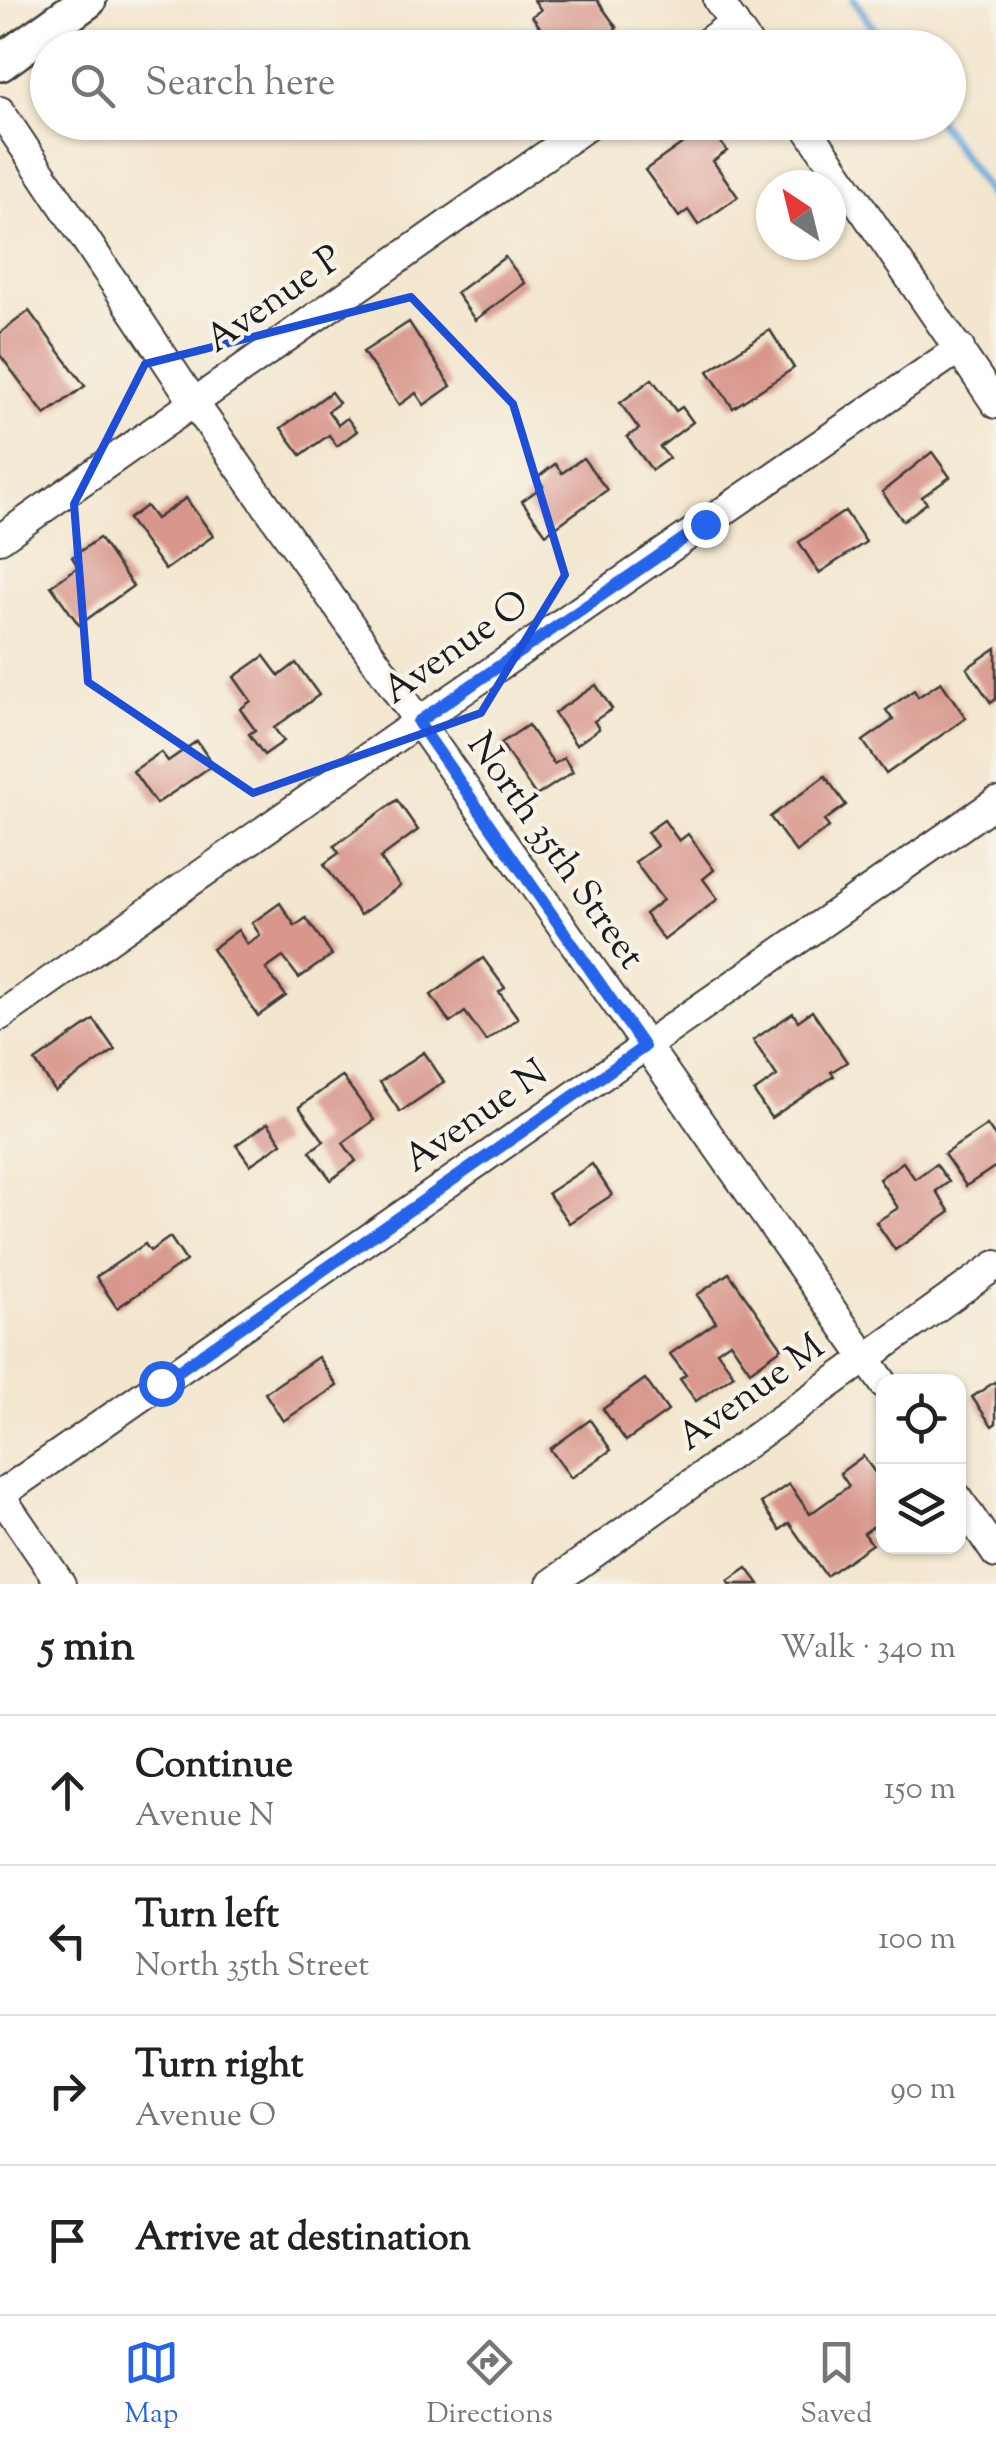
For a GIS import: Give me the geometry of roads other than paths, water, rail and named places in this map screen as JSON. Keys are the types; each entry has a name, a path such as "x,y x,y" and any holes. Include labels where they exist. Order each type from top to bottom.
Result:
{"street":[{"path":"46,30 88,0"},
{"path":"0,63 30,42"},
{"name":"North 35th Street","path":"0,111 195,404 877,1374"},
{"name":"Avenue P","path":"0,539 567,140"},
{"path":"816,140 996,404"},
{"name":"Avenue O","path":"0,1016 960,348"},
{"name":"Avenue N","path":"0,1495 996,802"},
{"name":"Avenue M","path":"551,1584 996,1266"},
{"path":"0,1495 61,1584"},
{"path":"966,1510 996,1554"}],"waterway":[{"path":"854,0 875,30"},
{"path":"952,140 996,204"}]}
